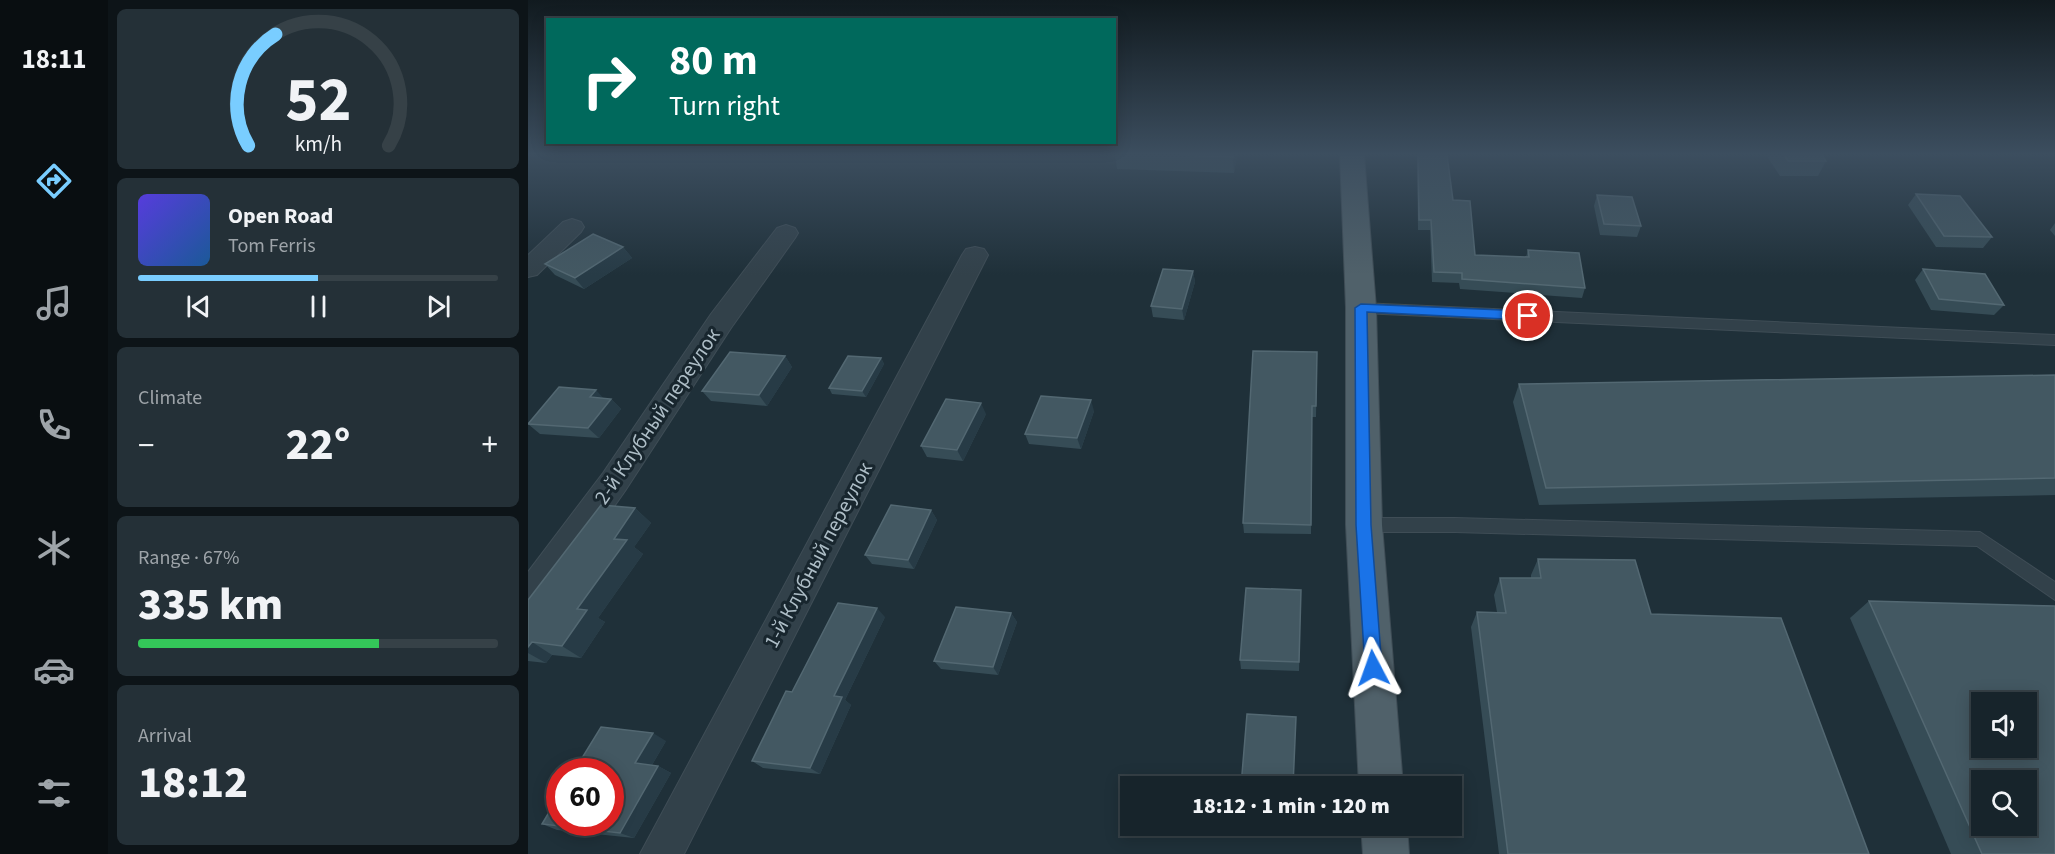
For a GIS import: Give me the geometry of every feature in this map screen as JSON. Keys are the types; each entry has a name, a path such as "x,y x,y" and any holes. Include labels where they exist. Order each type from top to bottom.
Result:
{"main road":[{"path":"1354,195 1361,308 1364,525 1380,776"},
{"path":"1385,836 1386,854"}],"street":[{"path":"528,269 572,228"},
{"name":"2-й Клубный переулок","path":"528,600 614,482 721,321 786,233"},
{"name":"1-й Клубный переулок","path":"661,854 975,255"}],"lane":[{"path":"1361,308 2055,340"},
{"path":"1364,525 1455,525 1980,539 2055,592"}],"building":[{"path":"1419,195 1452,195 1453,200 1470,201 1475,255 1529,257 1528,250 1579,253 1585,288 1462,279 1462,273 1434,272 1431,220 1419,220"},
{"path":"1597,195 1632,197 1641,226 1604,224"},
{"path":"1917,195 1960,196 1992,237 1944,236"},
{"path":"593,234 623,247 575,278 545,264"},
{"path":"1163,269 1193,271 1182,309 1151,306"},
{"path":"1923,269 1985,274 2004,305 1939,299"},
{"path":"1253,351 1317,352 1316,406 1312,406 1311,525 1243,523"},
{"path":"730,352 785,356 759,395 702,391"},
{"path":"848,356 881,358 862,391 829,388"},
{"path":"2055,375 2055,478 1546,488 1519,384"},
{"path":"559,387 596,390 590,397 611,399 588,428 528,424"},
{"path":"1041,396 1091,400 1077,438 1025,434"},
{"path":"946,399 981,403 957,450 921,446"},
{"path":"601,505 635,508 614,539 627,540 577,609 587,610 562,646 532,642 528,647 528,600"},
{"path":"891,505 931,510 908,560 865,555"},
{"path":"1538,559 1635,560 1651,614 1781,618 1869,854 1508,854 1477,612 1506,613 1500,578 1541,578"},
{"path":"1246,588 1301,590 1299,662 1240,660"},
{"path":"1869,601 2055,606 2055,854 1982,854 1974,836 2037,836 2037,770 1971,770 1971,829"},
{"path":"838,603 877,608 834,696 842,697 810,768 752,761 786,691 792,692"},
{"path":"956,607 1011,613 993,667 934,661"},
{"path":"1247,714 1296,717 1293,776 1242,776"},
{"path":"601,727 653,733 635,763 658,766 624,826 624,758 582,758"}],"route":[{"path":"1373,668 1364,525 1361,308 1528,316"}]}
